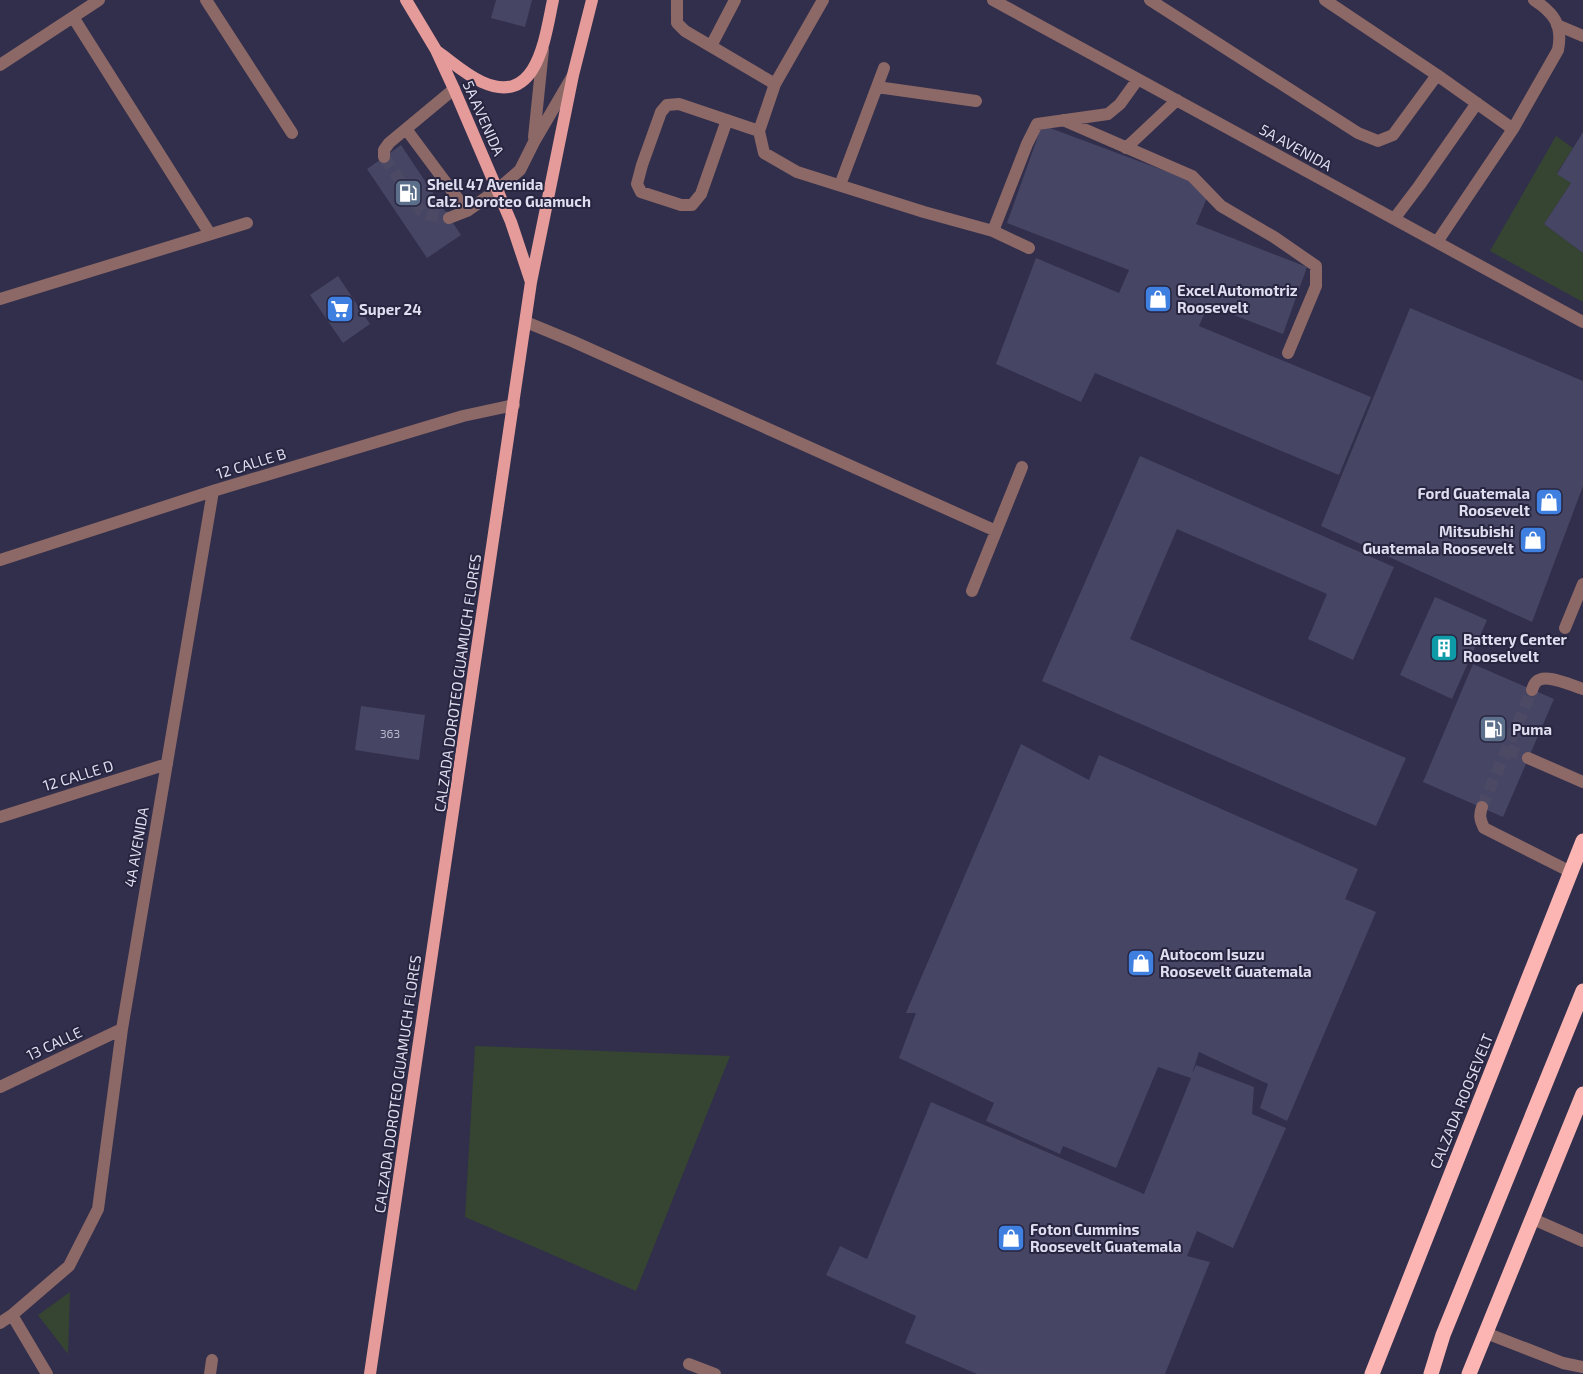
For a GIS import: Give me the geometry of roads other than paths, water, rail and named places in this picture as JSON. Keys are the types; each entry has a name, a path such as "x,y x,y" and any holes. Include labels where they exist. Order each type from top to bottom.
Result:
{"highway":[{"name":"CALZADA ROOSEVELT","path":"1372,1374 1583,842"},
{"path":"1431,1374 1443,1334 1583,992"},
{"path":"1469,1374 1583,1094"}],"main road":[{"name":"5A AVENIDA","path":"406,0 436,50 454,89 511,222 531,282"},
{"path":"436,50 473,78 484,83 510,87 525,80 537,63 543,48 553,0"},
{"name":"CALZADA DOROTEO GUAMUCH FLORES","path":"370,1374 531,282 573,75 592,0"}],"street":[{"path":"0,65 99,0"},
{"path":"206,0 292,133"},
{"path":"677,0 676,22 685,31 775,84"},
{"path":"711,46 735,0"},
{"path":"823,0 775,84 759,131 764,153 798,172 924,212 993,231 1029,248"},
{"name":"5A AVENIDA","path":"994,0 1583,322"},
{"path":"1150,0 1358,133 1378,141 1393,135 1437,75"},
{"path":"1325,0 1514,129"},
{"path":"1437,242 1514,129 1558,50 1560,39 1557,24 1549,10 1534,0"},
{"path":"73,17 210,234"},
{"path":"1557,24 1583,36"},
{"path":"534,142 543,48"},
{"path":"840,185 884,68"},
{"path":"449,218 467,210 497,190 520,170 573,75"},
{"path":"993,231 1027,144 1037,124 1047,121 1108,114 1120,104 1138,79"},
{"path":"877,86 976,101"},
{"path":"384,157 384,150 390,143 454,89"},
{"path":"1126,148 1176,100"},
{"path":"1394,219 1477,103"},
{"path":"727,120 701,194 692,205 681,205 641,192 637,184 642,165 661,112 667,105 679,104 727,120 759,131"},
{"path":"1063,120 1192,176 1221,206 1274,237 1316,266 1316,286 1288,352"},
{"path":"406,129 467,210"},
{"path":"0,299 247,223"},
{"path":"526,322 996,531"},
{"name":"12 CALLE B","path":"0,560 213,491 463,416 514,405"},
{"path":"972,591 1022,468"},
{"name":"4A AVENIDA","path":"0,1323 69,1266 98,1208 122,1029 213,491"},
{"path":"1565,628 1583,584"},
{"path":"1532,690 1536,682 1543,678 1553,679 1583,690"},
{"path":"1528,758 1583,782"},
{"name":"12 CALLE D","path":"0,817 167,764"},
{"path":"1482,807 1480,820 1484,828 1571,872"},
{"name":"13 CALLE","path":"0,1087 122,1029"},
{"path":"1533,1219 1583,1241"},
{"path":"12,1315 48,1374"},
{"path":"1486,1334 1563,1363 1583,1367"},
{"path":"210,1374 212,1360"},
{"path":"689,1364 715,1374"}],"tunnel":[{"path":"384,157 421,211 429,215 449,218"},
{"path":"1482,807 1532,690"},
{"path":"1507,749 1528,758"}],"place":[{"name":"Shell 47 Avenida Calz. Doroteo Guamuch","path":"408,193"},
{"name":"Excel Automotriz Roosevelt","path":"1158,299"},
{"name":"Super 24","path":"340,309"},
{"name":"Ford Guatemala Roosevelt","path":"1549,502"},
{"name":"Mitsubishi Guatemala Roosevelt","path":"1533,540"},
{"name":"Battery Center Rooselvelt","path":"1444,648"},
{"name":"Puma","path":"1493,729"},
{"name":"Autocom Isuzu Roosevelt Guatemala","path":"1141,963"},
{"name":"Foton Cummins Roosevelt Guatemala","path":"1011,1238"}]}
